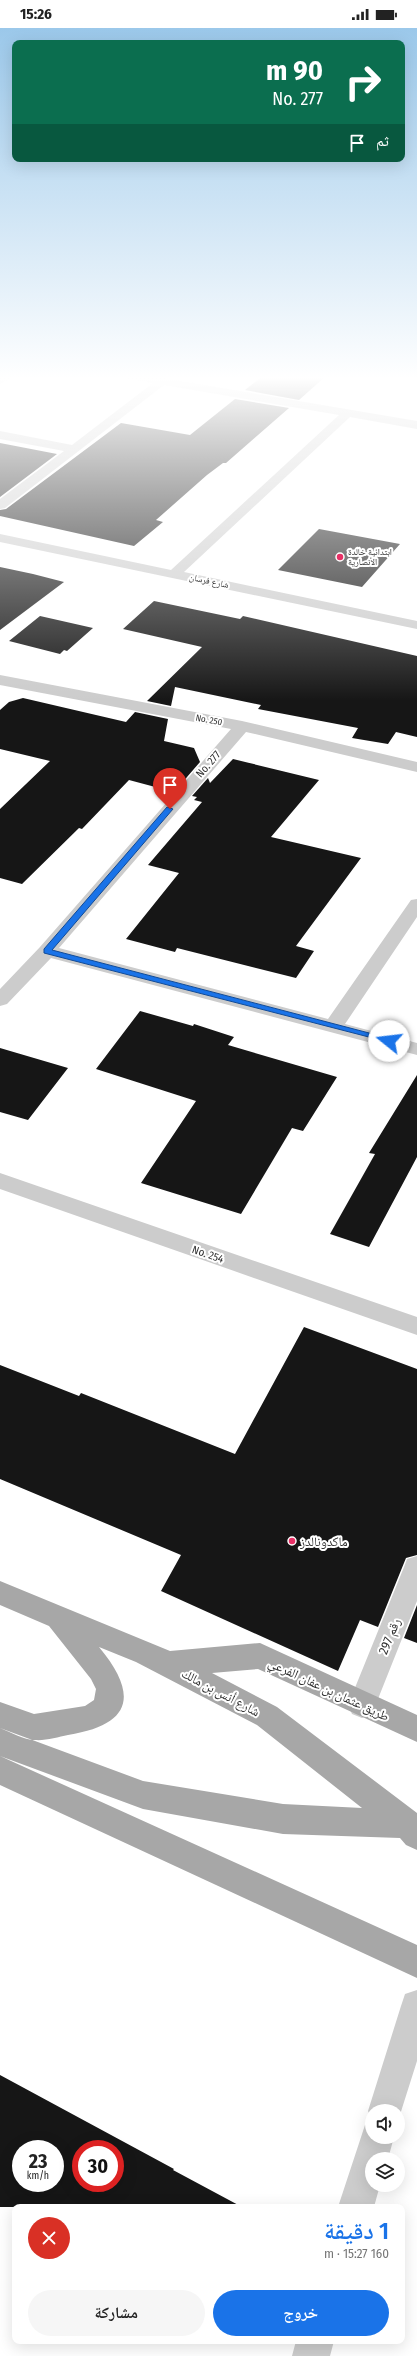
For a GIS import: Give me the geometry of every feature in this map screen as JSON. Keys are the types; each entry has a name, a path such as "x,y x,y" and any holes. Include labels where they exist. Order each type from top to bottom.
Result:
{"main road":[{"name":"شارع أنس بن مالك","path":"0,1593 146,1653 267,1716 414,1828"},
{"path":"0,1715 34,1727 91,1718 107,1707 110,1689 101,1670 57,1616"},
{"name":"طريق عثمان بن عفان الفرعي","path":"168,1664 260,1656 362,1705 417,1729"},
{"path":"0,1742 143,1795 283,1819 414,1828"},
{"path":"0,1770 417,1962"}],"street":[{"path":"0,505 28,484"},
{"path":"174,574 272,484"},
{"name":"شارع فرسان","path":"0,538 417,624"},
{"name":"No. 250","path":"2,682 242,726 417,767"},
{"name":"No. 277","path":"0,1000 47,951 242,726"},
{"path":"334,1025 417,904"},
{"path":"47,951 334,1025 417,1049"},
{"name":"No. 254","path":"0,1181 417,1326"},
{"name":"رقم 297","path":"362,1705 417,1567"},
{"path":"387,2104 417,2006"},
{"path":"357,2204 375,2144"},
{"path":"311,2356 314,2344"}],"building":[{"path":"0,484 18,484 0,497"},
{"path":"40,484 197,484 156,520 163,522 134,546 0,516 0,510 6,509"},
{"name":"ابتدائية خالدة الأنصارية","path":"319,529 400,544 362,587 278,570"},
{"path":"0,567 33,574 64,582 0,630"},
{"path":"154,601 240,619 243,616 417,656 417,737 396,732 388,744 352,738 358,728 258,709 261,705 175,687 171,706 147,701 202,647 123,629"},
{"path":"40,616 93,628 67,651 64,650 60,654 9,641"},
{"path":"23,698 126,722 135,712 168,719 164,741 194,748 200,762 174,792 129,780 82,829 79,828 22,884 0,878 0,809 50,761 0,749 0,710 9,702"},
{"path":"233,759 319,780 271,837 361,858 296,946 314,951 296,978 177,948 175,952 126,939 179,873 148,865 202,802 194,800 197,797 192,796 208,778 210,783"},
{"path":"140,1011 193,1026 194,1024 234,1037 228,1045 337,1077 303,1131 292,1128 241,1214 141,1183 196,1101 96,1069"},
{"path":"0,1048 68,1068 28,1120 0,1112"},
{"path":"417,1075 417,1157 369,1247 330,1234 375,1154 369,1153"},
{"name":"ماكدونالدز","path":"304,1327 417,1369 417,1555 406,1558 378,1627 360,1620 338,1671 161,1591 181,1555 0,1479 0,1365 79,1396 81,1393 235,1454"},
{"path":"417,1605 417,1643 404,1638"},
{"path":"0,2075 120,2140 72,2140 72,2192 124,2192 124,2142 236,2204 12,2204 12,2207 0,2207"}],"place":[{"name":"ابتدائية خالدة الأنصارية","path":"340,557"},
{"name":"ماكدونالدز","path":"292,1541"}],"route":[{"path":"170,809 47,951 334,1025 389,1041"}]}
